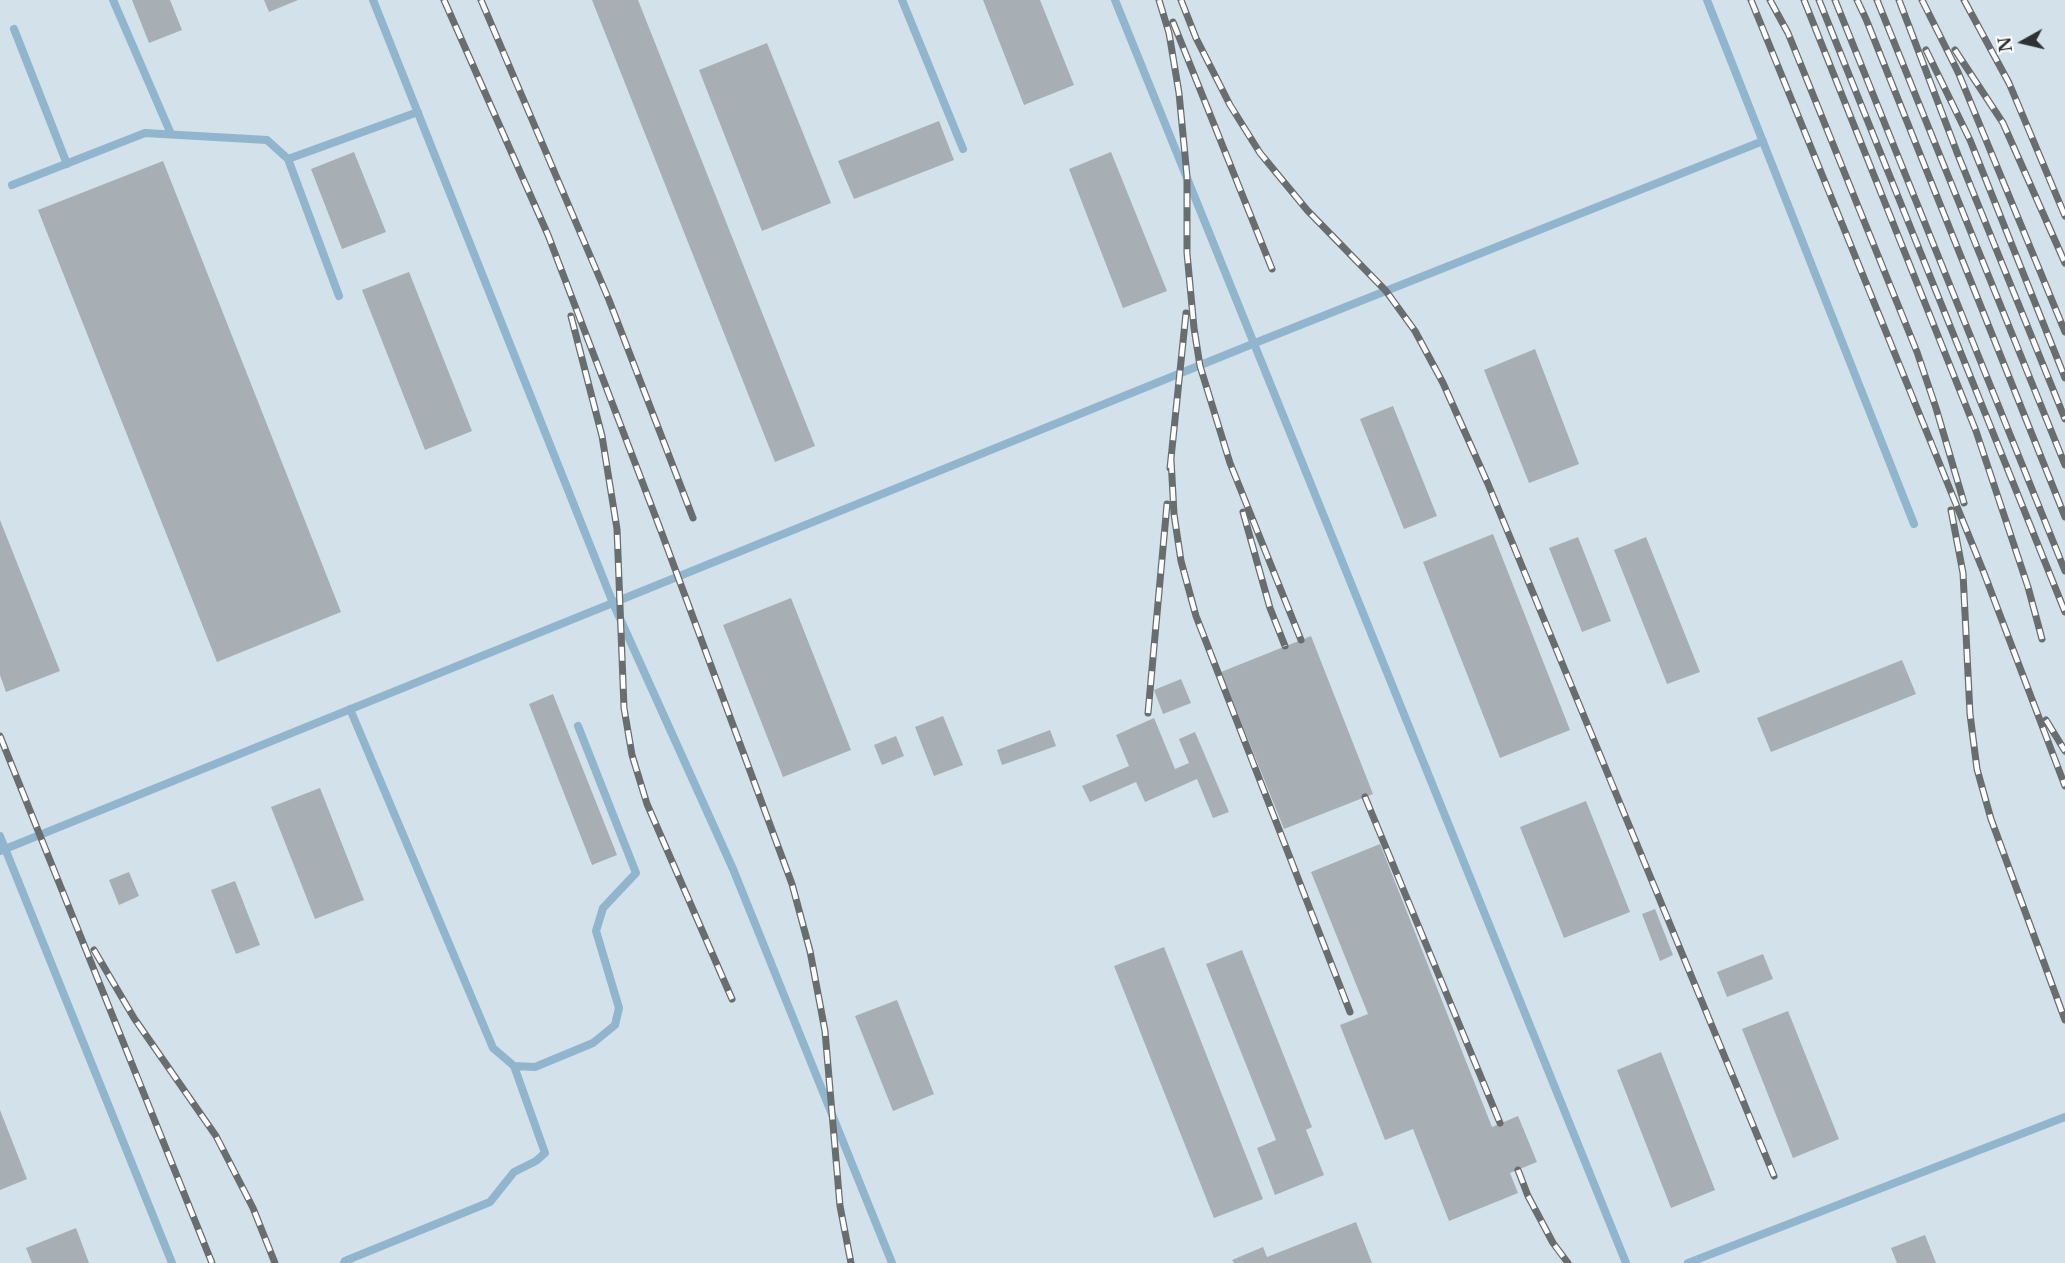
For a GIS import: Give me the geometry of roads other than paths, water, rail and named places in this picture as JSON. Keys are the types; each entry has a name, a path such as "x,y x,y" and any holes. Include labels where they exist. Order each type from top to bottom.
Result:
{"lane":[{"path":"113,0 171,134"},
{"path":"373,0 613,603 734,869 892,1263"},
{"path":"902,0 963,149"},
{"path":"1115,0 1626,1263"},
{"path":"1707,0 1914,524"},
{"path":"14,29 67,164"},
{"path":"288,159 418,112"},
{"path":"12,185 144,133 267,140 288,159 339,296"},
{"path":"3,850 1255,343 1763,141"},
{"path":"344,1263 489,1202 514,1172 536,1161 544,1153 514,1066 493,1048 350,709"},
{"path":"514,1066 536,1067 593,1043 615,1025 620,1008 596,931 603,908 636,873 578,726"},
{"path":"0,836 3,850 172,1263"},
{"path":"1688,1263 2065,1117"}],"railway":[{"path":"444,0 548,235 792,884 810,951 825,1031 840,1206 851,1263"},
{"path":"481,0 609,300 693,518"},
{"path":"1159,0 1169,33 1179,93 1187,176 1187,253 1200,366 1230,463 1301,640"},
{"path":"1181,0 1196,38 1230,105 1260,153 1307,210 1386,291 1415,331 1443,383 1488,484 1774,1176"},
{"path":"1751,0 1984,573 2065,786"},
{"path":"1770,0 1788,33 1917,352 1964,503"},
{"path":"1804,0 1976,431 2028,587 2042,639"},
{"path":"1819,0 2065,612"},
{"path":"1835,0 2065,571"},
{"path":"1857,0 2065,517"},
{"path":"1877,0 2065,465"},
{"path":"1899,0 1958,155 2065,419"},
{"path":"1922,0 1958,72 2065,332"},
{"path":"1964,0 2009,83 2065,216"},
{"path":"1173,22 1272,269"},
{"path":"1926,50 1970,140 2065,378"},
{"path":"1955,50 2003,123 2065,263"},
{"path":"1170,468 1186,313"},
{"path":"571,316 602,436 617,529 624,708 632,755 647,804 732,999"},
{"path":"1171,459 1174,514 1181,561 1196,616 1350,1012"},
{"path":"1148,713 1167,504"},
{"path":"1951,510 1963,573 1970,714 1977,769 1991,819 2065,1020"},
{"path":"1243,512 1270,608 1285,646"},
{"path":"2046,720 2065,751"},
{"path":"0,736 212,1263"},
{"path":"1365,797 1500,1123"},
{"path":"94,950 134,1018 216,1136 253,1208 275,1263"},
{"path":"1518,1170 1528,1196 1553,1243 1568,1263"}]}
